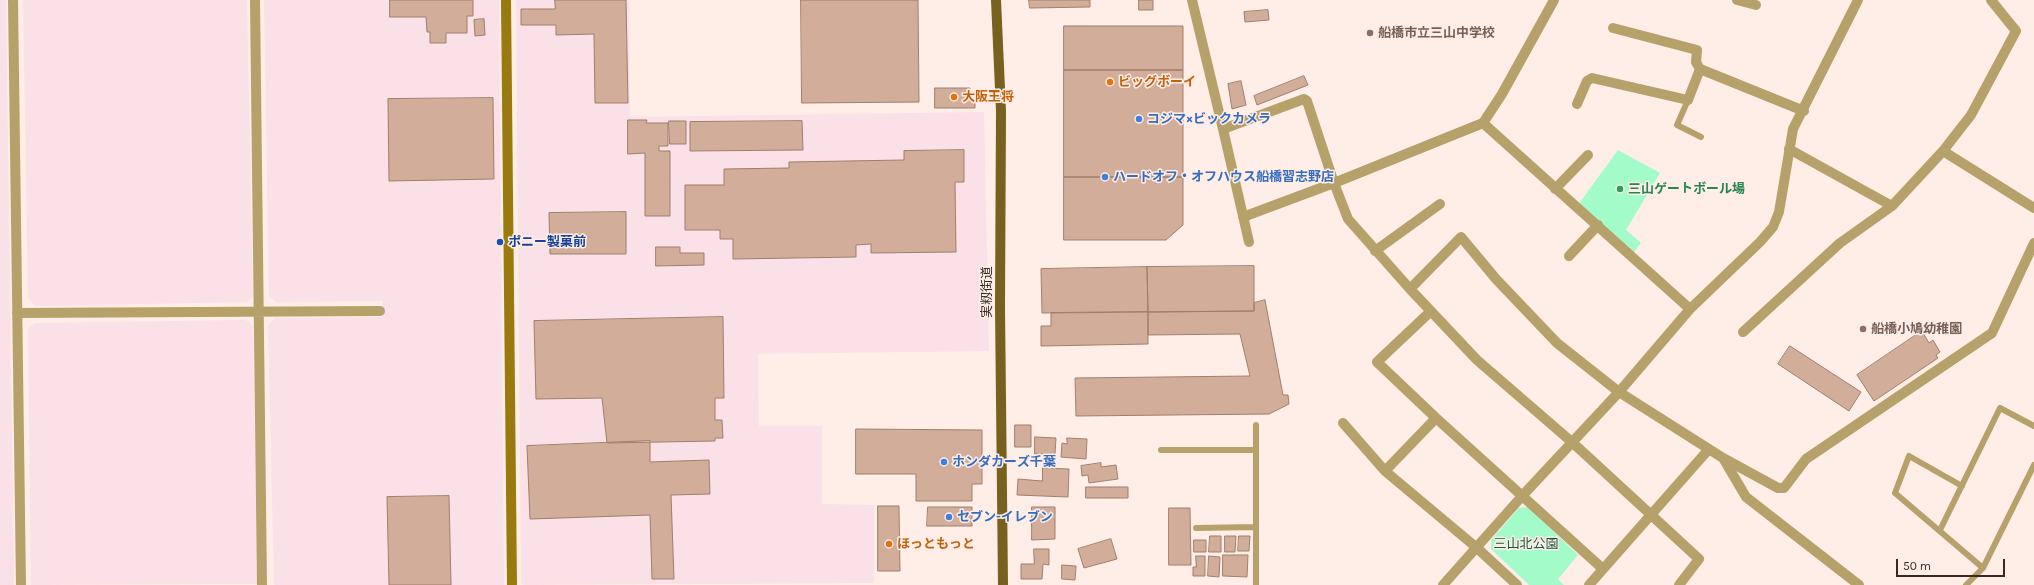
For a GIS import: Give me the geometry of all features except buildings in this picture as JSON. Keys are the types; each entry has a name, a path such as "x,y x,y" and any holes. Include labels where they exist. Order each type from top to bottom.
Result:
{"main road":[{"name":"実籾街道","path":"996,0 1001,110 1000,307 1003,585"}],"street":[{"path":"13,0 21,585"},
{"path":"255,0 260,312 262,585"},
{"path":"506,0 512,585"},
{"path":"1192,0 1249,242"},
{"path":"1243,216 1334,183 1483,123 1502,94 1554,0"},
{"path":"1737,0 1756,5"},
{"path":"1443,585 1523,495 1619,392 1690,309 1760,242 1773,227 1779,212 1793,129 1804,111 1858,0"},
{"path":"1743,332 1840,244 1892,206 1943,151 1971,116 2016,31 1991,0"},
{"path":"1613,28 1697,50 1696,62 1700,69 1804,111"},
{"path":"1577,104 1587,81 1592,78 1688,100 1700,69"},
{"path":"1223,129 1304,99 1307,100 1334,183 1348,220 1477,360 1573,443 1652,514 1699,559 1679,585"},
{"path":"1483,123 1690,309"},
{"path":"1789,149 1892,206"},
{"path":"1943,151 2034,208"},
{"path":"1555,189 1588,155"},
{"path":"1375,251 1440,204"},
{"path":"1569,256 1598,225"},
{"path":"1410,289 1460,237 1496,279 1557,343 1619,392 1723,458 1778,488 1784,488 1806,459 1992,333 2034,243"},
{"path":"17,314 380,311"},
{"path":"1431,311 1377,362 1436,418 1523,495 1603,569"},
{"path":"1385,471 1436,418"},
{"path":"1343,423 1385,471 1476,548 1517,585"},
{"path":"1589,585 1709,449"},
{"path":"1723,458 1746,496 1859,585"}],"lane":[{"path":"1688,100 1677,125 1701,138"},
{"path":"1940,530 2000,408 2034,426"},
{"path":"1256,425 1254,527 1256,585"},
{"path":"1162,450 1255,450"},
{"path":"1962,486 1909,456 1895,493 1940,530 1982,568"},
{"path":"1966,585 1982,568 2034,465"},
{"path":"1196,528 1254,527"}],"shaded area":[{"path":"0,0 6,0 14,585 0,585"},
{"path":"23,0 247,0 253,297 247,302 35,306 28,297"},
{"path":"264,0 499,0 504,585 274,584 268,325 275,318 382,317 383,301 276,302 269,296"},
{"path":"516,0 629,0 630,117 984,112 989,351 758,354 759,426 822,426 822,504 874,505 874,583 523,585 521,583"},
{"path":"246,320 253,326 257,584 31,585 28,329 34,323"}],"green space":[{"name":"三山ゲートボール場","path":"1618,150 1660,173 1626,230 1641,243 1634,252 1578,205"},
{"name":"三山北公園","path":"1528,507 1578,555 1558,579 1564,585 1529,585 1491,549 1491,540 1519,508"}],"place":[{"name":"船橋市立三山中学校","path":"1370,33"},
{"name":"ビッグボーイ","path":"1110,82"},
{"name":"大阪王将","path":"954,97"},
{"name":"コジマ×ビックカメラ","path":"1139,119"},
{"name":"ハードオフ・オフハウス船橋習志野店","path":"1105,177"},
{"name":"三山ゲートボール場","path":"1620,189"},
{"name":"ポニー製菓前","path":"500,242"},
{"name":"船橋小鳩幼稚園","path":"1863,329"},
{"name":"ホンダカーズ千葉","path":"944,462"},
{"name":"セブン-イレブン","path":"949,517"},
{"name":"ほっともっと","path":"889,544"}]}
